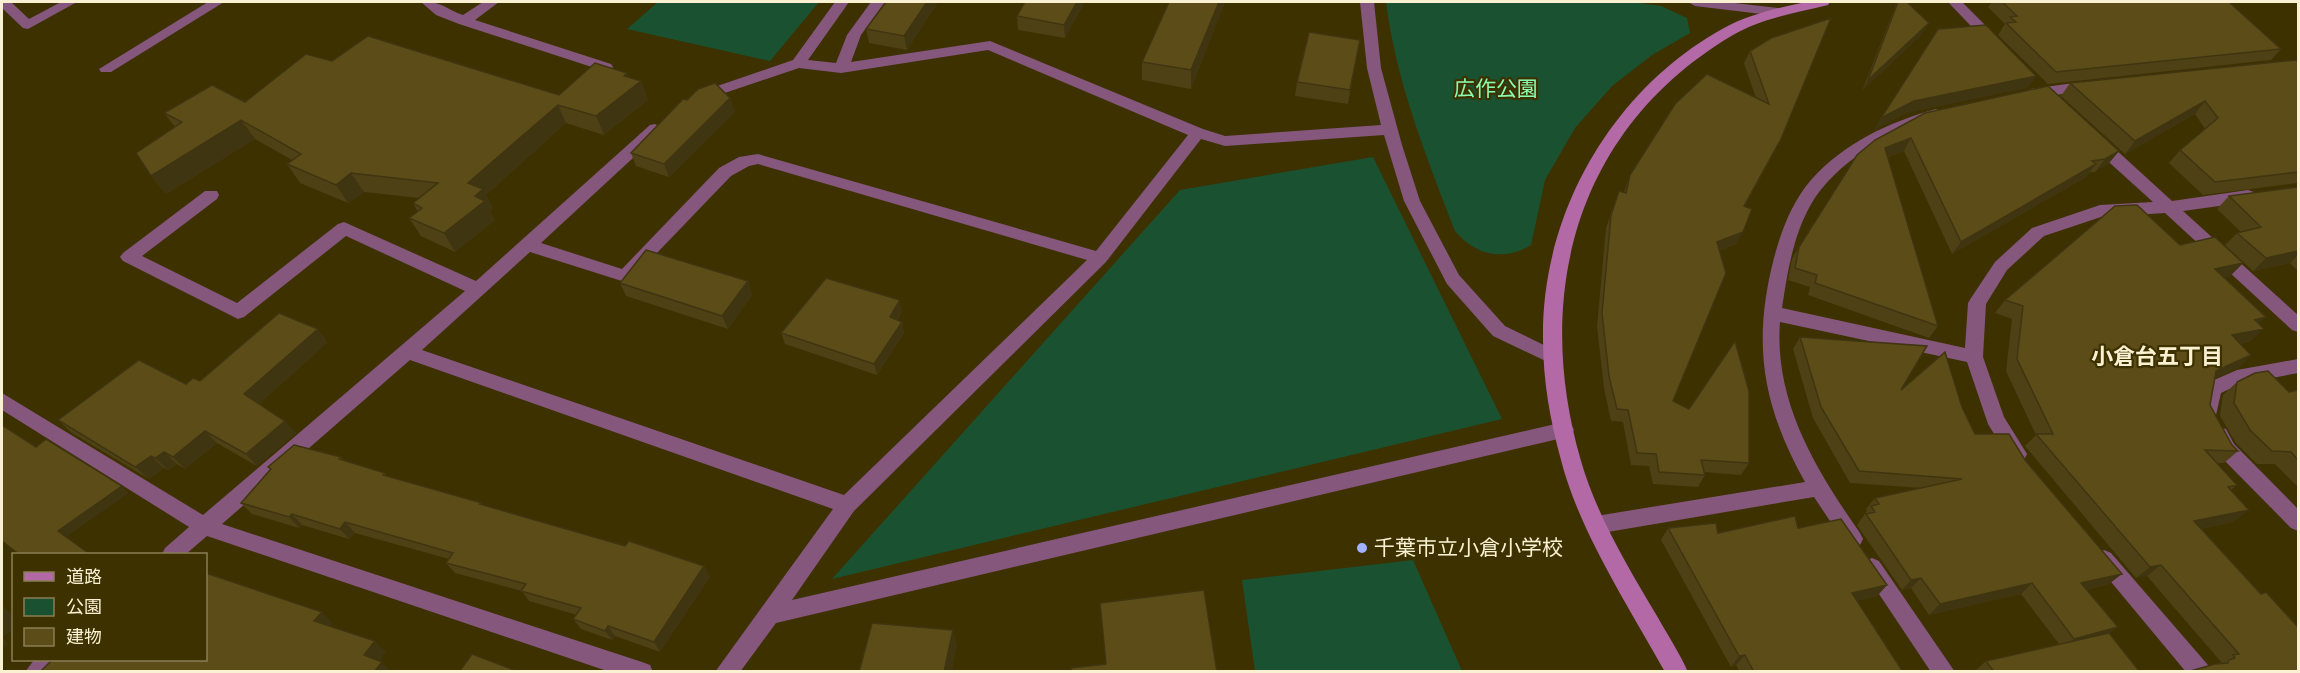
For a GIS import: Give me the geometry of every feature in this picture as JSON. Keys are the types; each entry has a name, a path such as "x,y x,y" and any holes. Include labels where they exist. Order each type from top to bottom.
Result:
{"street":[{"path":"3,2 28,25 70,2"},
{"path":"106,69 217,2"},
{"path":"428,2 441,12 464,21 606,67"},
{"path":"464,21 492,2"},
{"path":"798,63 842,2"},
{"path":"841,68 854,35 878,2"},
{"path":"1367,2 1374,68 1412,201 1453,279 1499,331 1552,357"},
{"path":"1695,2 1778,12"},
{"path":"1677,672 1596,525 1571,461 1554,384 1552,357 1551,317 1558,266 1588,174 1610,136 1637,103 1667,74 1730,31 1778,12 1823,2"},
{"path":"1955,2 2003,51"},
{"path":"684,102 798,63 841,68 990,45 1198,133 1225,141 1390,129"},
{"path":"2027,75 2059,107"},
{"path":"2010,98 2101,85"},
{"path":"1944,672 1817,488 1784,414 1771,353 1772,313 1780,260 1799,212 1815,186 1860,147 1912,119 1956,110"},
{"path":"174,553 530,246 667,118"},
{"path":"2084,130 2298,325"},
{"path":"726,672 847,505 1100,258 1198,133"},
{"path":"530,246 625,276 725,172 745,161 758,159 1100,258"},
{"path":"2031,473 1995,419 1974,357 1977,303 2001,266 2038,232 2100,211 2168,207 2263,194"},
{"path":"212,195 129,257 238,312 344,228 478,290"},
{"path":"1772,313 1974,357"},
{"path":"408,352 847,505"},
{"path":"2298,366 2237,377 2212,388 2208,416 2227,450 2298,522"},
{"path":"2,401 205,526 642,672"},
{"path":"769,615 1564,430"},
{"path":"1596,525 1817,488"},
{"path":"2092,545 2200,672"},
{"path":"36,672 49,661"}],"green space":[{"path":"658,2 819,2 770,61 627,29"},
{"name":"広作公園","path":"1386,2 1634,2 1661,6 1687,18 1690,33 1652,55 1612,86 1575,128 1545,180 1531,245 1510,253 1490,253 1471,246 1455,231 1413,118 1397,61"},
{"path":"1373,157 1502,419 832,579 1180,190"},
{"path":"1413,560 1462,671 1255,671 1242,580"}],"building":[{"path":"886,2 927,2 904,36 866,29"},
{"path":"1025,2 1077,2 1064,25 1017,16"},
{"path":"1169,2 1219,2 1191,70 1142,62"},
{"path":"1898,2 1907,2 1929,23 1868,80"},
{"path":"2002,2 2229,2 2281,49 2056,72 2006,23 2016,22 2010,17 2017,16"},
{"path":"1831,18 1781,139 1744,206 1752,209 1743,232 1717,242 1726,273 1673,401 1689,409 1735,341 1749,391 1749,463 1701,460 1705,475 1659,472 1656,454 1637,453 1628,410 1617,409 1609,376 1602,313 1611,215 1619,191 1626,193 1630,175 1675,104 1707,74 1769,104 1750,51 1771,38"},
{"path":"1986,25 2036,76 1914,101 1881,118 1938,29"},
{"path":"1309,32 1360,40 1350,90 1297,82"},
{"path":"368,36 559,95 595,63 627,73 624,76 641,81 596,116 558,105 468,183 483,189 475,196 485,201 444,233 409,218 422,208 413,203 438,183 351,173 336,185 287,164 301,154 241,120 151,176 136,153 182,122 164,113 212,85 245,102 306,54 332,61"},
{"path":"2296,60 2298,62 2298,172 2215,182 2180,150 2218,118 2205,101 2135,141 2070,83"},
{"path":"715,83 730,98 664,164 631,153 683,99 687,100 698,89"},
{"path":"2048,86 2119,151 2105,159 2092,161 2096,164 1961,242 1911,138 1885,148 1938,326 1815,283 1817,275 1795,268 1799,247 1857,155 1875,140 1925,113"},
{"path":"2298,187 2298,251 2266,258 2237,233 2261,227 2229,196"},
{"path":"2137,205 2180,245 2215,237 2243,263 2215,269 2266,317 2255,320 2264,329 2232,335 2251,355 2216,371 2210,405 2232,445 2238,451 2205,450 2237,485 2228,487 2249,510 2194,521 2261,594 2266,592 2298,627 2298,672 2187,672 2215,664 2228,663 2229,660 2235,658 2233,655 2239,654 2161,565 2150,567 2036,434 2053,434 2017,359 2023,306 2005,300 2115,206"},
{"path":"646,250 748,281 722,316 620,283"},
{"path":"826,278 900,300 890,317 902,322 874,364 781,333"},
{"path":"279,313 318,329 244,394 285,421 246,454 205,431 173,457 164,452 155,458 151,456 135,467 58,420 139,360 186,384 193,378 200,381"},
{"path":"1800,337 1927,346 1901,390 1945,352 1962,407 1975,434 2009,434 2025,460 2122,574 2081,583 2118,627 2074,639 2032,583 1940,604 1921,578 1911,580 1866,514 1875,512 1871,506 1879,504 1875,498 1962,479 1859,471 1821,407"},
{"path":"2268,371 2289,392 2298,390 2298,460 2291,452 2272,451 2250,430 2234,403 2237,382 2255,373"},
{"path":"2,425 36,447 46,439 122,486 58,531 88,553 17,553 2,541"},
{"path":"294,445 341,457 339,459 385,473 383,475 482,503 480,504 625,546 629,541 704,566 654,642 608,626 605,631 573,619 581,608 521,591 526,584 446,563 453,553 345,522 340,529 292,514 289,517 241,503 271,469 268,467"},
{"path":"1795,516 1798,528 1841,519 1887,585 1852,593 1903,672 1754,672 1745,655 1739,656 1668,528 1716,523 1718,533"},
{"path":"207,573 322,612 314,621 375,641 364,655 382,662 374,672 40,672 51,661 207,661"},
{"path":"1204,590 1217,672 1072,672 1071,668 1106,664 1100,603"},
{"path":"872,623 953,630 944,672 859,672"},
{"path":"2109,633 2140,672 1994,672 1986,661"},
{"path":"472,654 519,672 459,672"}],"place":[{"name":"千葉市立小倉小学校","path":"1362,548"}],"district":[{"name":"小倉台五丁目","path":"2157,356"}]}
